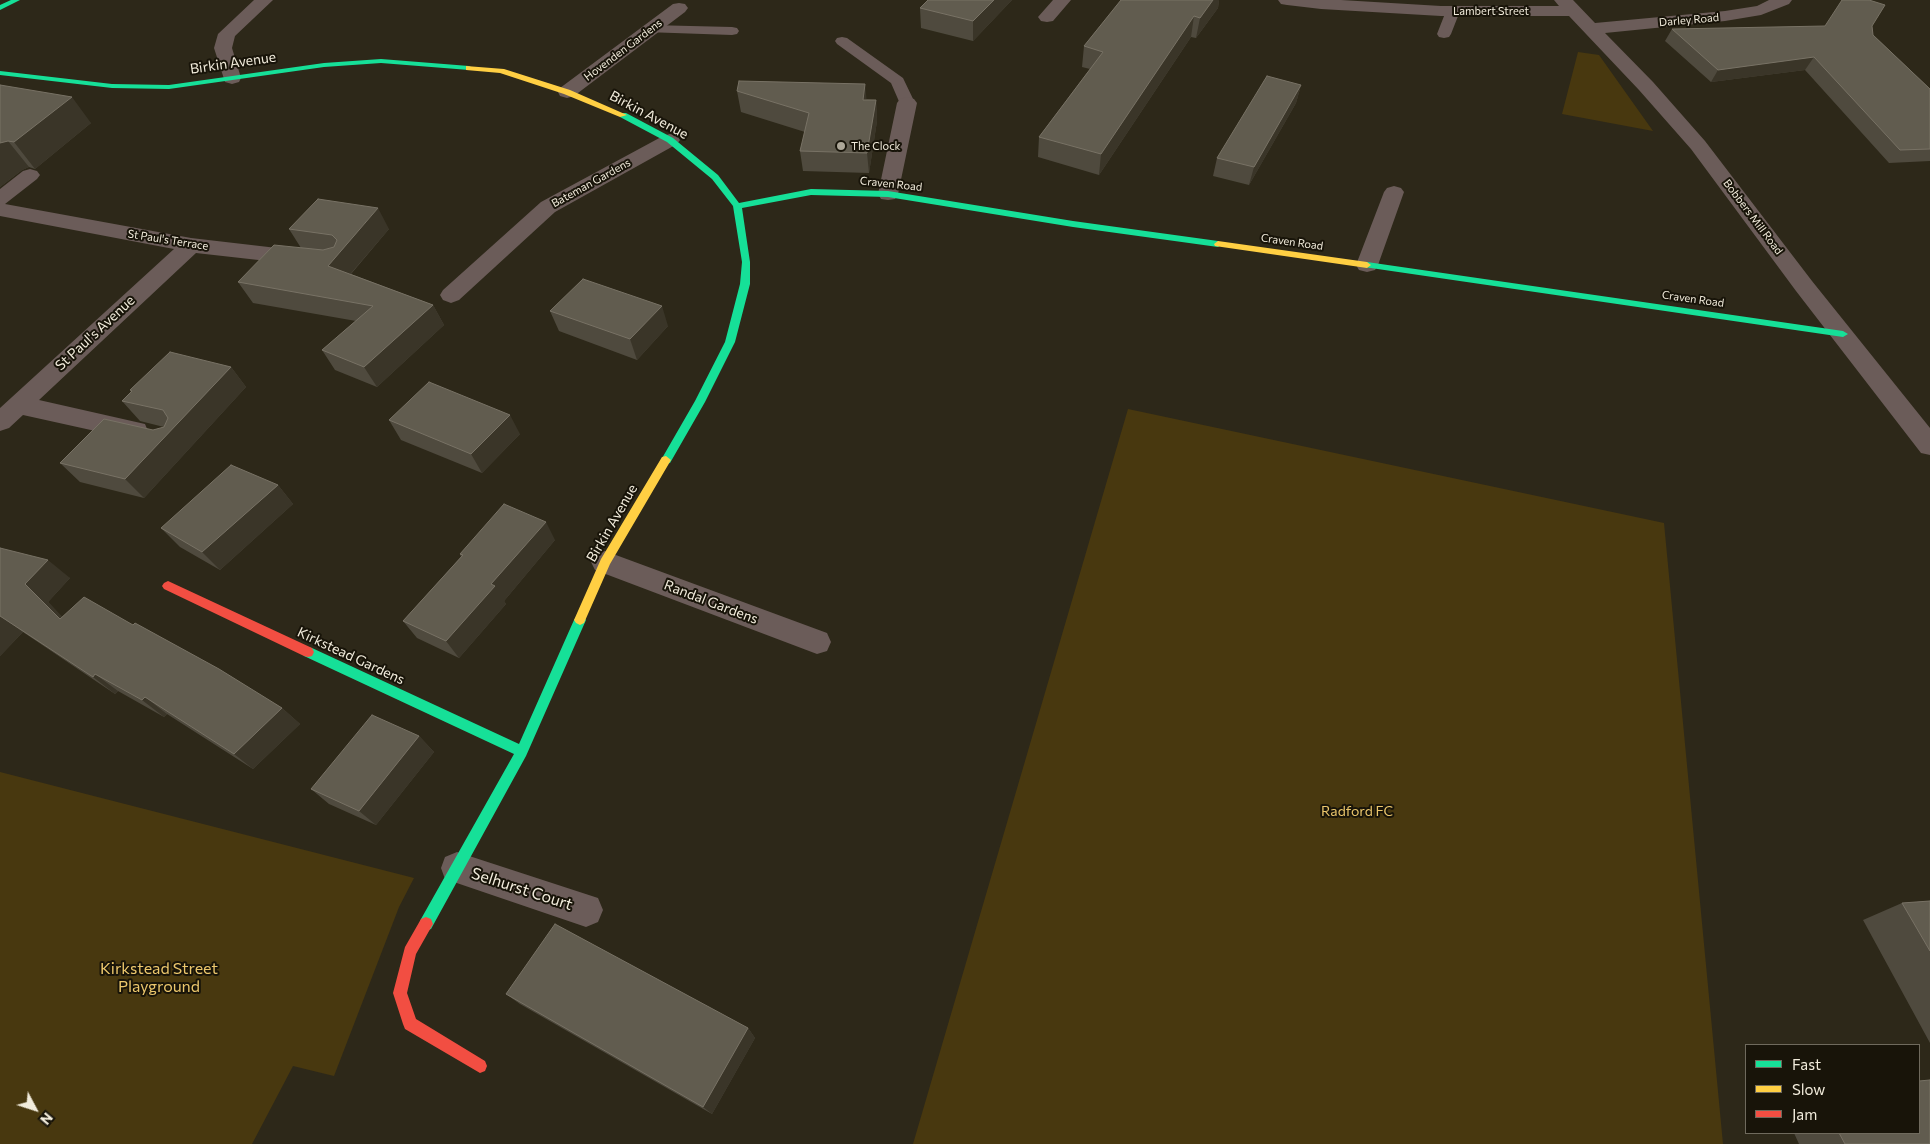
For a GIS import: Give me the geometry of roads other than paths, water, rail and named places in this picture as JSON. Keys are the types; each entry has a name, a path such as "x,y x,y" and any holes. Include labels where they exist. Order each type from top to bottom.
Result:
{"street":[{"path":"0,8 16,0"},
{"path":"232,78 223,48 227,34 264,0"},
{"path":"1046,17 1062,0"},
{"name":"Lambert Street","path":"1287,0 1453,11 1568,6"},
{"name":"Darley Road","path":"1592,29 1725,16 1761,10 1783,0"},
{"name":"Bobbers Mill Road","path":"1568,6 1646,86 1698,145 1804,286 1930,446"},
{"name":"Hovenden Gardens","path":"567,92 679,8"},
{"name":"Birkin Avenue","path":"0,72 112,86 169,87 324,65 381,61 501,71 567,92 612,110 670,140 715,177 738,206 746,262 745,284 730,342 700,402 605,562 522,752 410,952 400,993 410,1024 480,1066"},
{"path":"888,194 907,103"},
{"name":"Bateman Gardens","path":"451,296 548,207 670,140"},
{"path":"0,205 16,180"},
{"name":"Craven Road","path":"738,206 811,192 888,194 1073,224 1843,334"},
{"path":"1367,265 1394,192"},
{"name":"St Paul's Terrace","path":"0,205 191,245 326,261"},
{"name":"St Paul's Avenue","path":"0,422 191,245"},
{"path":"19,405 162,437"},
{"name":"Randal Gardens","path":"605,562 817,642"},
{"name":"Kirkstead Gardens","path":"168,586 522,752"},
{"name":"Selhurst Court","path":"457,868 586,910"}],"lane":[{"path":"1444,34 1453,11"},
{"path":"650,29 732,31"},
{"path":"842,41 898,81 907,103"}],"place":[{"name":"The Clock","path":"841,146"}],"park label":[{"name":"Radford FC","path":"1357,811"},
{"name":"Kirkstead Street Playground","path":"159,978"}]}
